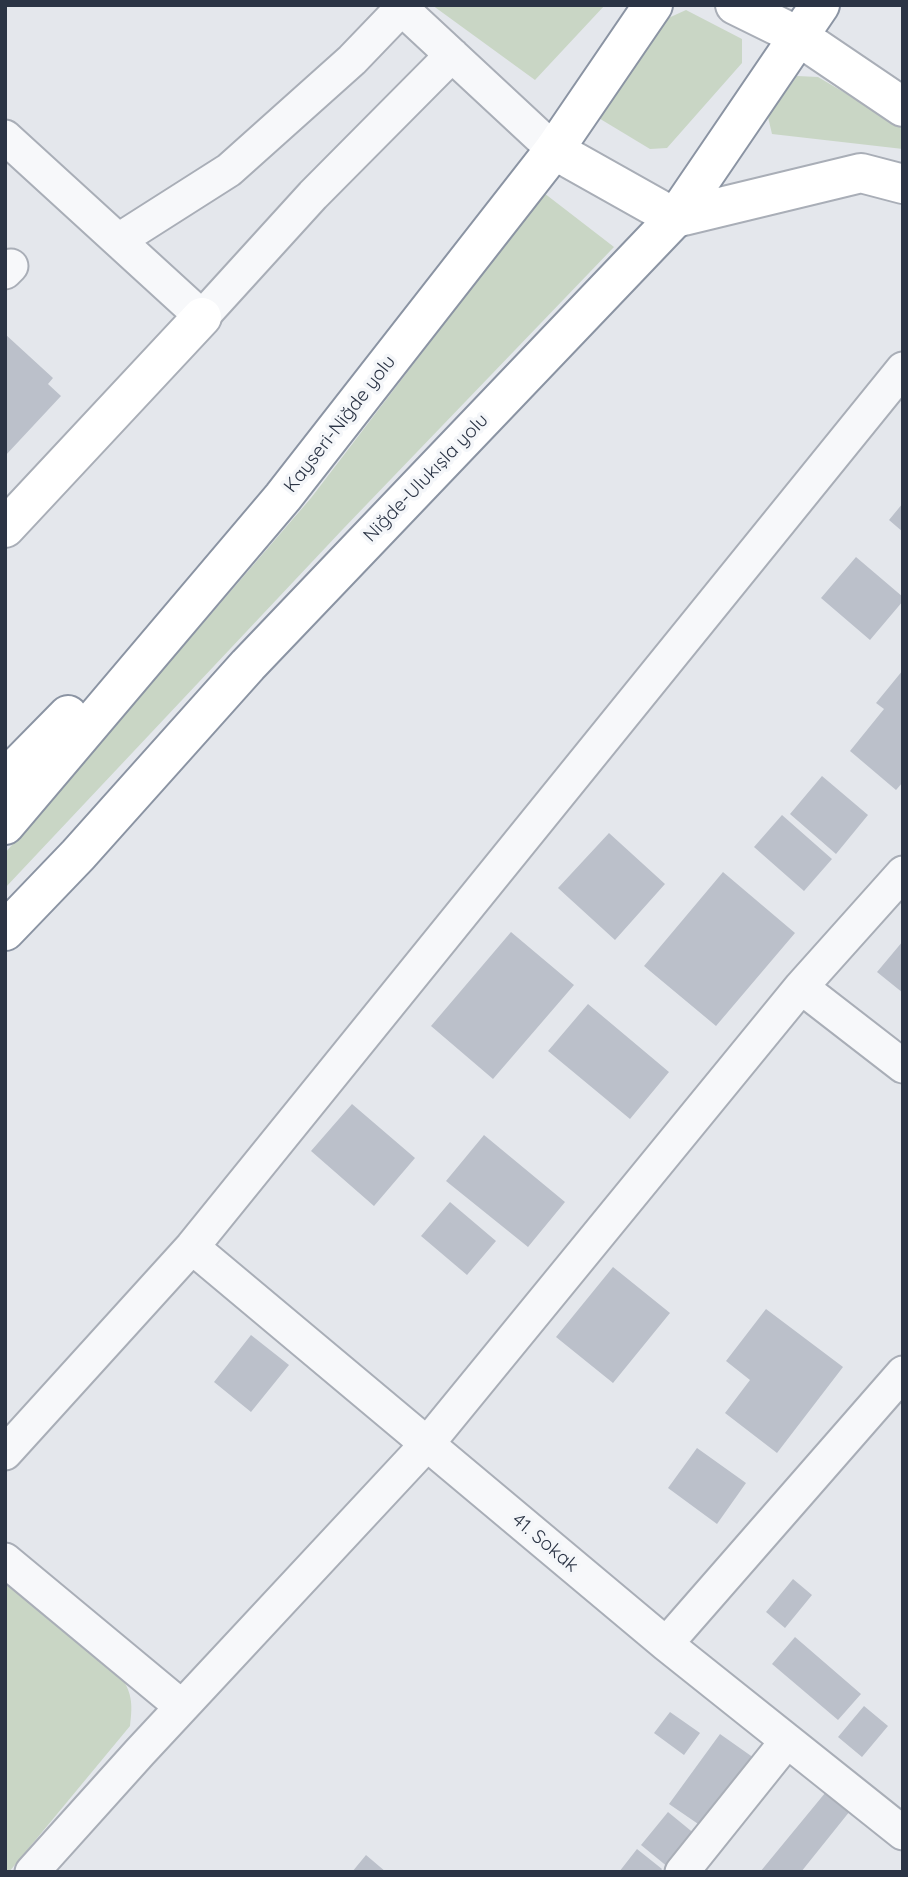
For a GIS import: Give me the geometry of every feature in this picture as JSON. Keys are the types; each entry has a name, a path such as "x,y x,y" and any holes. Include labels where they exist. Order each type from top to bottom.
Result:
{"main road":[{"name":"Kayseri-Niğde yolu","path":"5,825 283,497 554,150 653,5"},
{"path":"734,5 798,36 903,107"},
{"name":"Niğde-Ulukışla yolu","path":"5,931 78,855 248,665 675,218 820,5"},
{"path":"554,150 675,218 861,173 903,184"},
{"path":"5,528 202,317"},
{"path":"5,779 283,497"},
{"path":"5,938 78,855"}],"street":[{"path":"119,240 229,170 352,60 400,7 554,150"},
{"path":"5,137 202,317 313,195 452,55"},
{"path":"5,1453 192,1247 903,369"},
{"path":"32,1872 427,1444 801,987 903,873"},
{"path":"801,987 903,1066"},
{"name":"41. Sokak","path":"192,1247 666,1644 903,1833"},
{"path":"666,1644 903,1373"},
{"path":"5,1560 182,1707"},
{"path":"682,1872 788,1741"}],"green space":[{"path":"432,5 605,5 535,80"},
{"path":"686,10 742,39 742,63 667,148 650,149 597,117 664,20"},
{"path":"797,76 818,77 903,127 903,149 772,134 768,117"},
{"path":"544,193 614,247 343,529 5,888 5,853 311,498"},
{"path":"5,1581 119,1673 129,1692 131,1710 130,1726 9,1872 5,1872"}],"building":[{"path":"5,334 53,378 48,384 61,396 5,456"},
{"path":"903,503 903,532 889,520"},
{"path":"856,557 903,597 903,601 870,640 821,598"},
{"path":"903,670 903,782 896,790 850,751 884,709 876,703"},
{"path":"822,776 868,815 836,854 790,814"},
{"path":"782,815 832,859 804,891 754,847"},
{"path":"609,833 665,884 615,940 558,888"},
{"path":"723,872 795,933 716,1026 644,966"},
{"path":"511,932 574,985 493,1079 431,1026"},
{"path":"903,941 903,993 877,972"},
{"path":"588,1004 669,1072 630,1119 548,1051"},
{"path":"352,1104 415,1158 374,1206 311,1151"},
{"path":"484,1135 565,1202 528,1247 446,1181"},
{"path":"450,1202 496,1241 467,1275 421,1236"},
{"path":"613,1267 670,1313 613,1383 556,1337"},
{"path":"766,1309 843,1367 777,1453 725,1413 750,1380 726,1361"},
{"path":"251,1335 289,1365 251,1412 214,1382"},
{"path":"697,1448 746,1483 717,1524 668,1488"},
{"path":"793,1579 812,1595 785,1628 766,1612"},
{"path":"795,1637 861,1694 838,1720 772,1664"},
{"path":"864,1706 888,1726 862,1757 838,1737"},
{"path":"670,1712 700,1733 684,1755 654,1733"},
{"path":"720,1734 754,1758 704,1828 669,1804"},
{"path":"830,1787 854,1806 801,1872 760,1872"},
{"path":"668,1812 707,1844 674,1872 641,1845"},
{"path":"637,1849 662,1869 660,1872 619,1872"},
{"path":"366,1855 386,1872 352,1872"}]}
